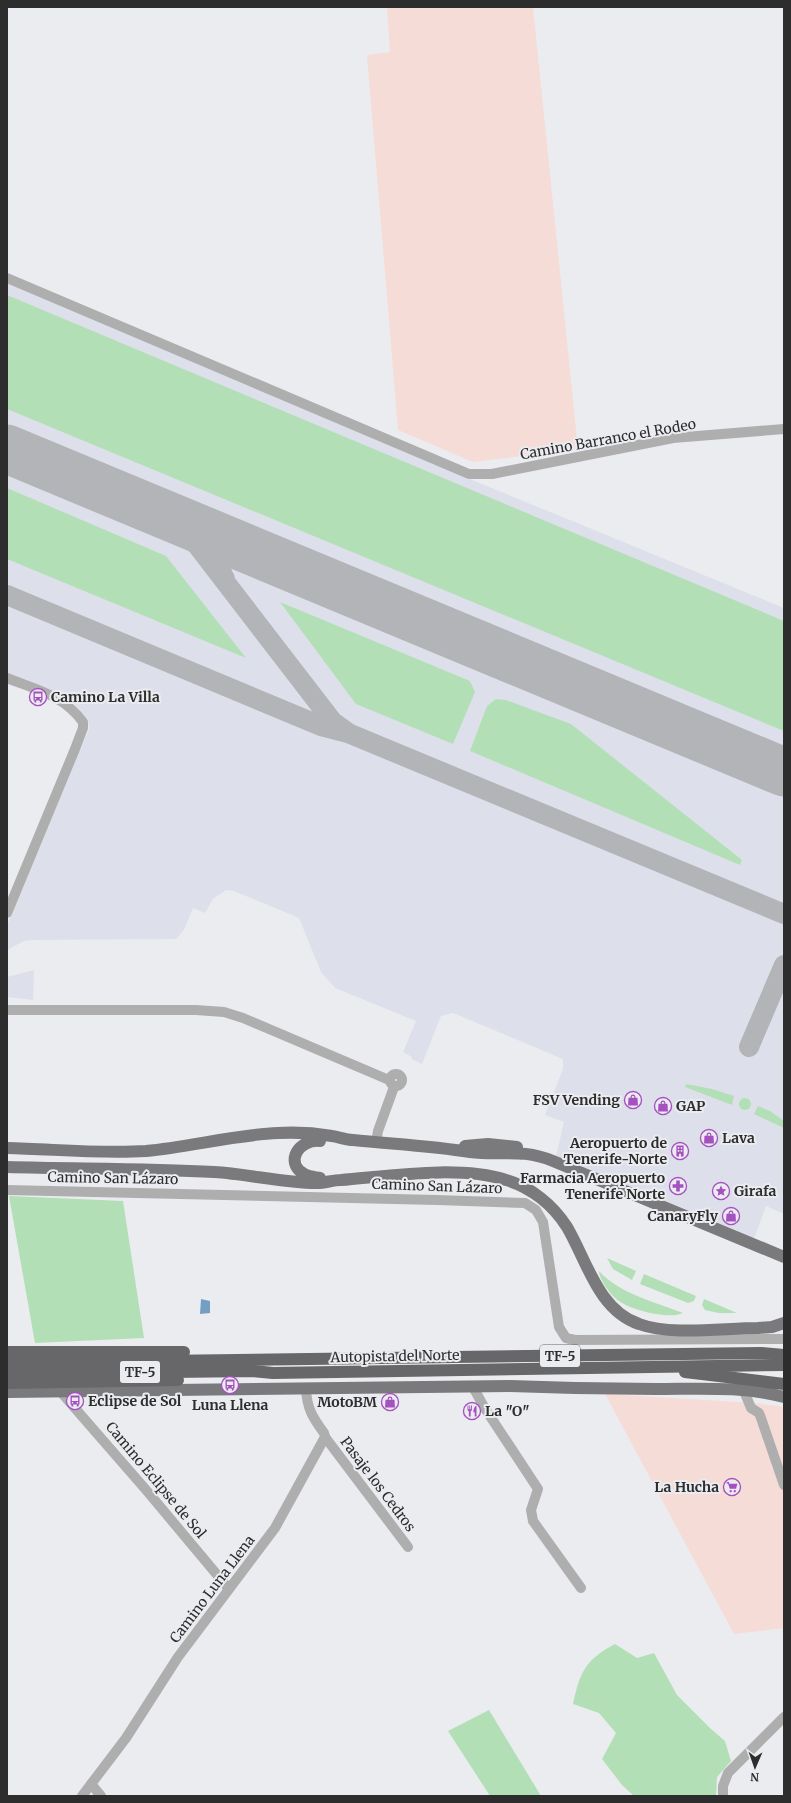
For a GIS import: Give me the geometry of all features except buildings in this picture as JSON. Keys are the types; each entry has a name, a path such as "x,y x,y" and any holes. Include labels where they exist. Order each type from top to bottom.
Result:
{"highway":[{"path":"761,1353 784,1349"},
{"path":"7,1352 193,1352 218,1360"},
{"name":"Autopista del Norte","path":"7,1362 761,1353 784,1355"},
{"name":"Autopista del Norte","path":"7,1374 658,1368 684,1366 784,1365"},
{"path":"658,1368 784,1384"},
{"path":"7,1383 253,1377 274,1372"}],"main road":[{"path":"7,1148 144,1151 168,1149 238,1137 278,1133 333,1136 348,1140 376,1143 443,1147 488,1144 516,1147 539,1152 557,1163"},
{"path":"348,1140 332,1142 309,1141 302,1144 296,1153 296,1163 302,1173 309,1176 332,1180 452,1173 486,1175 507,1180 532,1192 557,1213 573,1238 600,1292 618,1314 628,1320 645,1326 666,1329 758,1328 772,1327 784,1323"},
{"path":"443,1147 497,1154 512,1152 530,1153 782,1257"},
{"path":"7,1167 211,1172 247,1174 306,1182 326,1182 332,1180"},
{"path":"7,1392 473,1387 693,1389 744,1391 784,1397"}],"street":[{"name":"Camino Barranco el Rodeo","path":"7,278 469,474 485,475 674,438 784,429"},
{"path":"7,678 49,694 67,704 83,722 83,728 75,749 7,913"},
{"path":"7,1010 196,1010 224,1012 243,1018 392,1083 376,1143"},
{"name":"Camino San Lázaro","path":"7,1190 525,1203 536,1210 543,1222 559,1327 566,1338 575,1340 784,1339"},
{"path":"473,1387 484,1407 538,1489 531,1510 533,1521 581,1588"},
{"path":"306,1389 306,1402 310,1412 324,1433 325,1437"},
{"name":"Camino Eclipse de Sol","path":"60,1391 147,1491 229,1589"},
{"path":"744,1391 750,1408 759,1413 784,1485"},
{"name":"Pasaje los Cedros","path":"325,1437 408,1547"},
{"name":"Camino Luna Llena","path":"82,1796 126,1738 178,1657 275,1528 325,1437"},
{"path":"723,1796 723,1786 728,1773 784,1717"},
{"path":"91,1784 101,1796"}],"shaded area":[{"path":"387,7 533,7 578,449 473,462 398,430 367,55 390,52"},
{"path":"7,283 431,463 784,608 784,1214 766,1206 751,1247 554,1165 564,1122 545,1115 563,1069 563,1059 453,1013 441,1016 422,1064 411,1059 412,1057 403,1052 416,1021 335,988 321,972 299,918 234,891 226,890 213,899 205,913 193,908 184,930 176,939 31,940 24,941 7,950 7,925 89,729 88,719 69,698 7,675"},
{"path":"34,970 33,1000 7,997 7,977"},
{"path":"605,1394 754,1403 784,1407 784,1628 734,1634"}],"green space":[{"path":"7,295 784,621 784,731 7,409"},
{"path":"7,488 166,556 246,658 7,559"},
{"path":"280,602 470,681 475,692 453,744 356,704"},
{"path":"496,699 506,700 571,724 742,860 740,865 470,751 487,706"},
{"path":"686,1084 712,1089 734,1096 732,1105 685,1087"},
{"path":"743,1098 747,1098 751,1104 747,1110 743,1110 739,1106 739,1102"},
{"path":"758,1106 770,1111 784,1121 784,1128 754,1114"},
{"path":"9,1196 123,1201 144,1338 35,1343"},
{"path":"607,1258 636,1271 632,1280 613,1269"},
{"path":"599,1271 607,1279 627,1291 683,1313 677,1315 660,1315 632,1308 616,1299 603,1283"},
{"path":"644,1274 696,1296 694,1301 688,1303 640,1284"},
{"path":"704,1299 737,1313 719,1313 705,1310 702,1305"},
{"path":"615,1644 637,1658 654,1653 677,1695 725,1741 731,1761 717,1777 716,1796 634,1796 622,1785 602,1759 616,1733 599,1713 573,1704 578,1683 585,1668 597,1656"},
{"path":"489,1710 541,1796 490,1796 448,1731"}],"water":[{"path":"201,1299 210,1301 210,1313 200,1314"}],"taxiway":[{"path":"136,503 158,514 193,540 333,722 347,732"},
{"path":"225,579 221,565 225,555 236,550 250,550"},
{"path":"7,595 321,726 348,733 784,914"},
{"path":"749,1047 784,965"}],"runway":[{"path":"7,449 784,772"}],"place":[{"name":"Camino La Villa","path":"38,697"},
{"name":"FSV Vending","path":"633,1100"},
{"name":"GAP","path":"663,1106"},
{"name":"Lava","path":"709,1138"},
{"name":"Aeropuerto de Tenerife-Norte","path":"680,1151"},
{"name":"Farmacia Aeropuerto Tenerife Norte","path":"678,1186"},
{"name":"Girafa","path":"721,1191"},
{"name":"CanaryFly","path":"731,1216"},
{"name":"Luna Llena","path":"230,1385"},
{"name":"Eclipse de Sol","path":"75,1401"},
{"name":"MotoBM","path":"390,1402"},
{"name":"La \"O\"","path":"472,1411"},
{"name":"La Hucha","path":"732,1487"}]}
